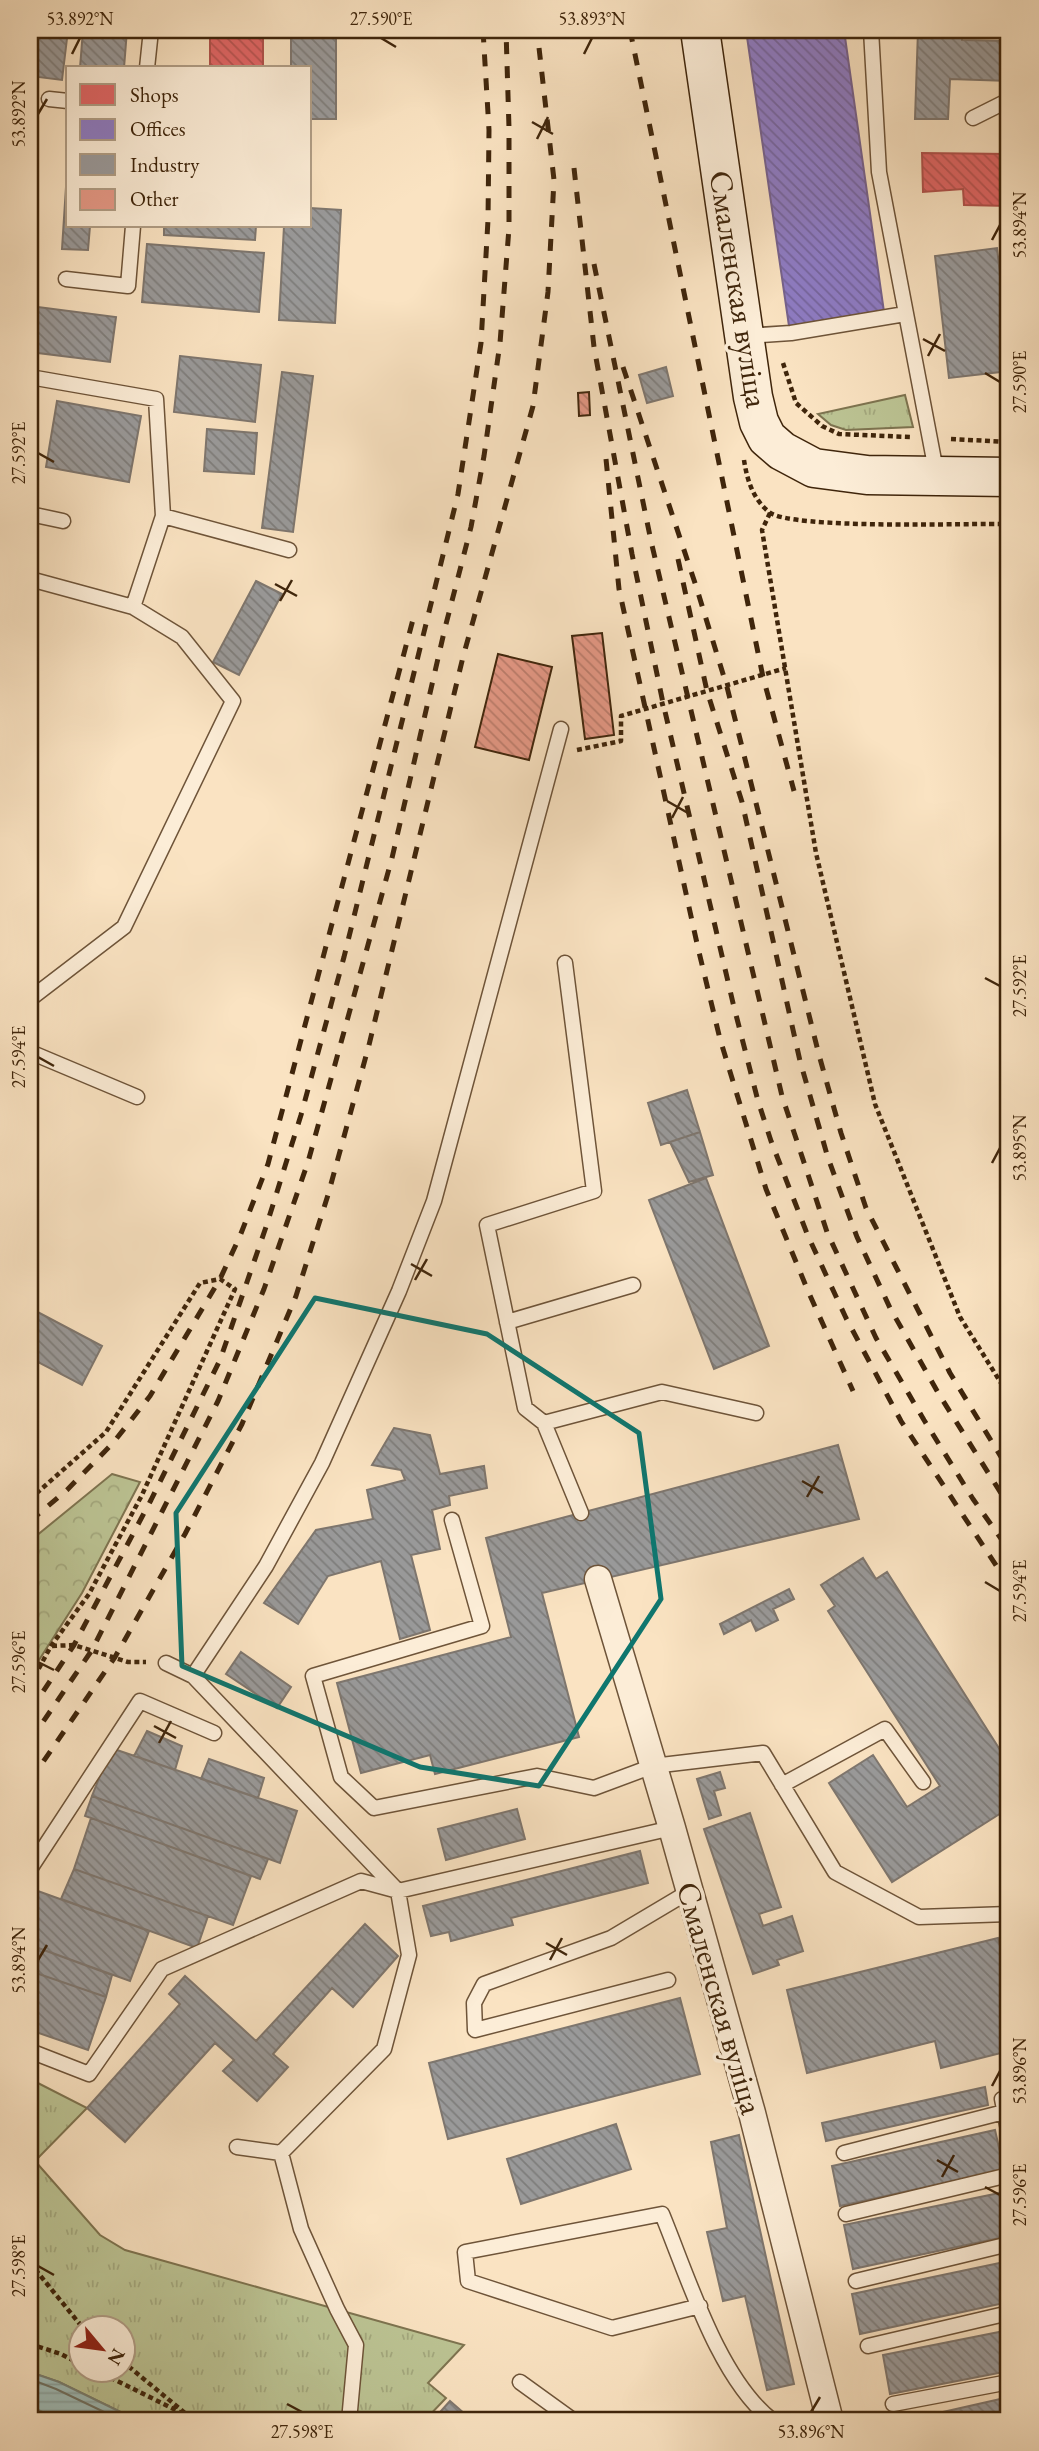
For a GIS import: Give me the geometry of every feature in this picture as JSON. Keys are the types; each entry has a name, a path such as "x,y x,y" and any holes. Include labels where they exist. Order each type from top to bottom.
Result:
{"main road":[{"name":"Смаленская вуліца","path":"700,30 760,335 753,397 759,422 767,438 782,451 814,468 867,475 1009,477"}],"street":[{"name":"Смаленская вуліца","path":"598,1579 756,2126 830,2421"}],"lane":[{"path":"147,66 151,30"},
{"path":"871,30 879,172 937,477"},
{"path":"49,99 66,101"},
{"path":"973,118 1009,100"},
{"path":"66,279 128,286 133,228"},
{"path":"760,335 905,314"},
{"path":"30,377 156,399 163,516 133,607"},
{"path":"30,514 63,521"},
{"path":"163,516 289,550"},
{"path":"30,579 133,607 182,637 233,701 124,928 30,999"},
{"path":"193,1676 266,1566 322,1463 399,1291 434,1201 561,729"},
{"path":"565,963 594,1191 487,1225 525,1408 544,1423 582,1513"},
{"path":"30,1052 137,1097"},
{"path":"507,1322 633,1285"},
{"path":"544,1423 662,1392 757,1413"},
{"path":"452,1520 482,1626 313,1676 341,1777 374,1808 537,1776 594,1788 653,1766 763,1754 835,1872 919,1917 1009,1914"},
{"path":"166,1664 193,1676 398,1891 410,1955 384,2049 281,2153"},
{"path":"30,1869 140,1701 214,1733"},
{"path":"782,1785 885,1729 923,1782"},
{"path":"30,2051 89,2074 162,1969 361,1881 398,1891 672,1828"},
{"path":"668,1980 475,2030 474,2003 484,1984 611,1938 690,1891"},
{"path":"844,2153 1003,2106 1009,2135"},
{"path":"237,2147 281,2153"},
{"path":"281,2153 301,2229 356,2345 349,2421"},
{"path":"846,2214 1009,2175"},
{"path":"700,2306 612,2328 468,2281 465,2252 662,2214 700,2306 720,2355 756,2409 773,2421"},
{"path":"856,2281 1009,2245"},
{"path":"867,2346 1009,2313"},
{"path":"520,2382 574,2421"},
{"path":"893,2404 1009,2382"}],"path":[{"path":"760,335 779,351 796,403 822,426 839,434 1009,442"},
{"path":"770,513 762,530 816,853 875,1104 960,1317 1009,1396"},
{"path":"555,754 621,741 621,716 786,668"},
{"path":"30,1499 106,1432 200,1283 220,1279 235,1289 142,1495 89,1594 51,1646 30,1685"},
{"path":"51,1646 74,1645 128,1662 166,1664"},
{"path":"30,2263 71,2314"},
{"path":"30,2344 66,2358"},
{"path":"136,2372 195,2420"},
{"path":"121,2384 195,2420"}],"highlighted area":[{"path":"315,1298 487,1334 639,1433 661,1599 539,1786 420,1767 182,1666 176,1513"}],"green space":[{"path":"905,395 913,427 846,430 831,425 818,414"},
{"path":"112,1474 140,1482 82,1593 30,1674 30,1541"},
{"path":"30,2079 87,2108 35,2161 100,2235 125,2250 464,2345 428,2383 446,2398 424,2421 139,2421 59,2382 30,2372"}],"water":[{"path":"30,2372 59,2382 139,2421 61,2421 30,2406"}],"building: Shops":[{"path":"210,30 263,30 263,66 210,66"},
{"path":"922,153 1009,154 1009,206 964,205 963,189 923,192"}],"building: Offices":[{"path":"746,30 844,30 884,312 789,326"}],"building: Industry":[{"path":"35,30 68,30 62,80 30,76"},
{"path":"83,30 127,30 124,66 80,66"},
{"path":"291,30 336,30 336,119 312,119 312,66 291,66"},
{"path":"918,30 962,30 962,40 1009,41 1009,81 950,79 948,119 915,119"},
{"path":"66,187 66,228 90,228 88,250 62,249"},
{"path":"312,208 341,210 335,323 279,320 284,228 312,228"},
{"path":"164,228 256,228 255,240 164,235"},
{"path":"147,244 264,253 259,312 142,302"},
{"path":"997,248 1009,371 949,378 935,256"},
{"path":"30,306 116,317 110,362 30,352"},
{"path":"180,356 261,365 255,422 174,412"},
{"path":"666,367 673,396 647,403 639,375"},
{"path":"282,372 313,376 293,532 262,528"},
{"path":"57,401 141,416 129,482 46,467"},
{"path":"207,429 257,433 254,474 204,471"},
{"path":"256,581 282,594 239,675 213,662"},
{"path":"687,1090 700,1132 661,1145 648,1103"},
{"path":"700,1132 713,1175 689,1182 670,1142"},
{"path":"706,1178 769,1346 714,1369 649,1200"},
{"path":"30,1308 102,1346 82,1385 30,1358"},
{"path":"394,1428 430,1435 440,1474 484,1466 487,1488 449,1496 450,1505 432,1510 440,1549 411,1555 430,1630 400,1639 381,1561 328,1576 298,1624 264,1603 316,1530 373,1519 367,1490 405,1480 401,1470 372,1465"},
{"path":"838,1445 859,1519 542,1593 579,1737 435,1774 430,1755 361,1773 337,1683 511,1637 486,1538"},
{"path":"863,1558 876,1579 887,1572 1009,1764 1009,1808 892,1882 829,1783 873,1755 907,1807 940,1786 828,1611 835,1606 821,1585"},
{"path":"789,1589 794,1599 773,1609 778,1620 756,1631 751,1620 724,1634 720,1624"},
{"path":"241,1652 291,1687 277,1708 226,1674"},
{"path":"147,1731 182,1746 175,1770 134,1756"},
{"path":"111,1748 297,1811 280,1863 92,1796"},
{"path":"209,1759 264,1778 258,1798 201,1779"},
{"path":"720,1772 725,1788 714,1791 721,1815 709,1819 697,1779"},
{"path":"92,1796 268,1859 260,1879 85,1816"},
{"path":"517,1809 525,1839 446,1860 438,1829"},
{"path":"750,1813 781,1907 759,1914 763,1926 792,1916 803,1951 777,1960 779,1965 753,1974 704,1829"},
{"path":"91,1818 251,1876 233,1925 74,1869"},
{"path":"640,1851 648,1883 511,1918 513,1925 451,1941 449,1932 431,1936 423,1906"},
{"path":"74,1869 208,1916 197,1948 61,1899"},
{"path":"35,1890 149,1931 130,1981 30,1945 30,1904"},
{"path":"365,1924 398,1956 353,2007 332,1988 273,2054 288,2067 257,2101 223,2071 234,2060 215,2043 125,2142 87,2108 180,2004 169,1994 185,1976 256,2041"},
{"path":"998,1938 1009,1983 1009,2051 941,2068 935,2041 807,2073 787,1990"},
{"path":"30,1945 112,1975 106,1997 30,1971"},
{"path":"30,1971 106,1997 88,2050 30,2030"},
{"path":"680,1998 700,2074 448,2139 429,2063"},
{"path":"985,2087 988,2105 826,2141 822,2123"},
{"path":"616,2124 631,2169 521,2204 507,2159"},
{"path":"995,2130 1004,2170 840,2206 832,2166"},
{"path":"739,2135 794,2384 767,2390 745,2296 723,2301 707,2232 727,2228 711,2142"},
{"path":"1009,2191 1009,2236 853,2269 844,2225"},
{"path":"1009,2261 1009,2302 860,2334 852,2294"},
{"path":"1009,2330 1009,2371 890,2394 883,2355"},
{"path":"1009,2397 1009,2421 903,2421"},
{"path":"450,2401 473,2421 432,2421"}],"building: Other":[{"path":"589,392 590,415 579,416 578,393"},
{"path":"602,633 614,735 585,739 572,636"},
{"path":"498,654 552,667 529,760 475,747"}],"railway":[{"path":"30,1711 74,1645 151,1500 220,1360 301,1115 344,957 458,494 481,343 488,220 489,130 483,30"},
{"path":"30,1741 92,1650 218,1401 264,1289 308,1162 392,858 471,527 484,456 500,343 509,228 506,30"},
{"path":"30,1781 115,1657 185,1534 242,1424 296,1296 328,1195 369,1045 463,657 533,406 548,292 554,180 537,30"},
{"path":"630,30 763,677 794,791"},
{"path":"574,168 594,347 632,554 663,703 758,1101 808,1236 846,1318 901,1421 1009,1585"},
{"path":"594,264 651,541 782,1096 827,1232 876,1338 973,1499 1009,1550"},
{"path":"623,367 727,687 819,1055 866,1208 950,1373 1009,1470"},
{"path":"606,459 619,589 720,1039 766,1189 853,1391"},
{"path":"678,559 707,691 742,802 800,1061 828,1158 857,1237 890,1308 940,1396 1009,1506"},
{"path":"30,1521 67,1490 113,1443 150,1396 220,1279 240,1236 268,1164 415,612"}]}
